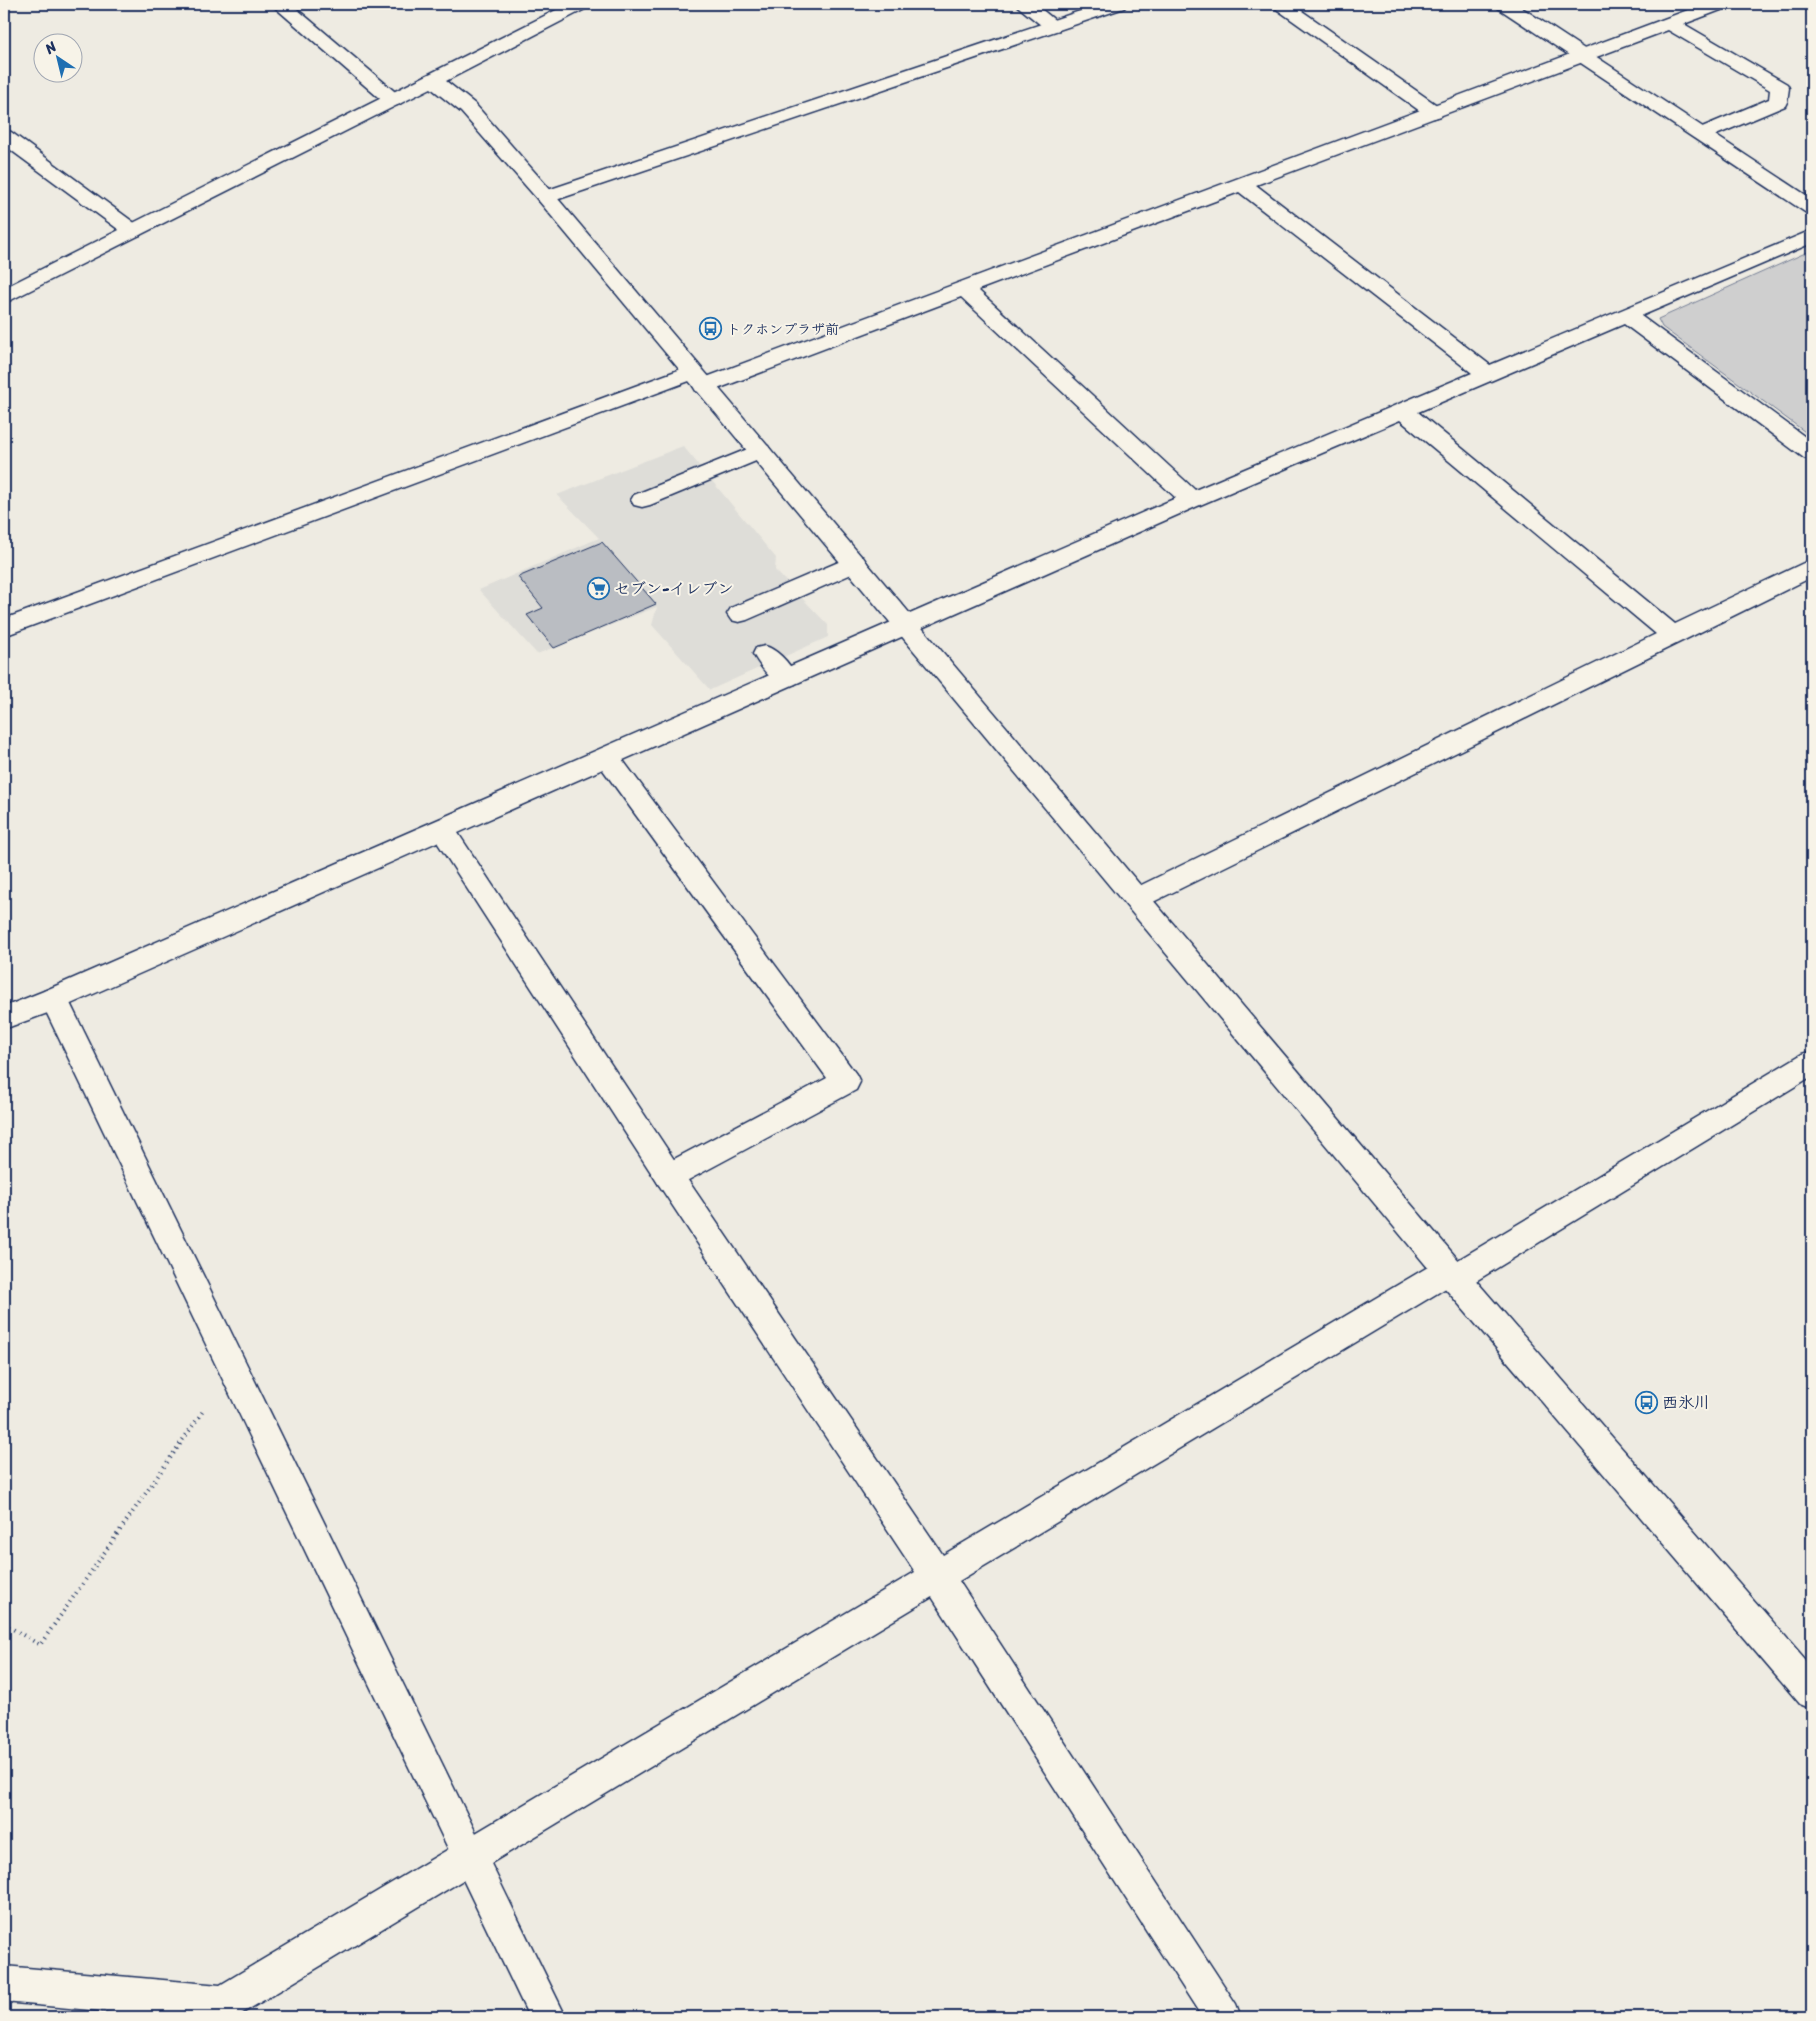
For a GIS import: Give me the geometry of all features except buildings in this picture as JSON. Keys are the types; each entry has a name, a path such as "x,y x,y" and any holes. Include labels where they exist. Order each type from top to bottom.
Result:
{"street":[{"path":"280,4 393,100"},
{"path":"4,296 581,4"},
{"path":"1024,4 1053,26"},
{"path":"546,197 1118,4"},
{"path":"1281,4 1434,112"},
{"path":"1504,4 1812,208"},
{"path":"4,628 698,379 965,289 1720,4"},
{"path":"1670,23 1780,88 1778,102 1702,134"},
{"path":"433,80 468,108 546,197 1138,898 1452,1274 1812,1692"},
{"path":"4,136 133,231"},
{"path":"1243,184 1488,374"},
{"path":"4,1018 54,999 442,830 1192,500 1812,236"},
{"path":"965,289 1192,500"},
{"path":"1626,315 1812,453"},
{"path":"1404,411 1673,635"},
{"path":"642,500 760,451"},
{"path":"738,614 854,563"},
{"path":"1138,898 1812,567"},
{"path":"765,654 786,678"},
{"path":"607,757 846,1082 669,1176"},
{"path":"442,830 669,1176 938,1577 1223,2017"},
{"path":"54,999 548,2017"},
{"path":"4,1984 223,2004 470,1854 1812,1062"}],"path":[{"path":"4,1624 40,1645 232,1368"}],"shaded area":[{"path":"1812,250 1812,437 1662,327 1658,319"},
{"path":"683,446 776,558 775,570 828,625 828,637 710,690 652,625 657,607 537,654 479,590 599,538 557,495"}],"place":[{"name":"トクホンプラザ前","path":"711,329"},
{"name":"セブン-イレブン","path":"598,588"},
{"name":"西氷川","path":"1646,1402"}]}
